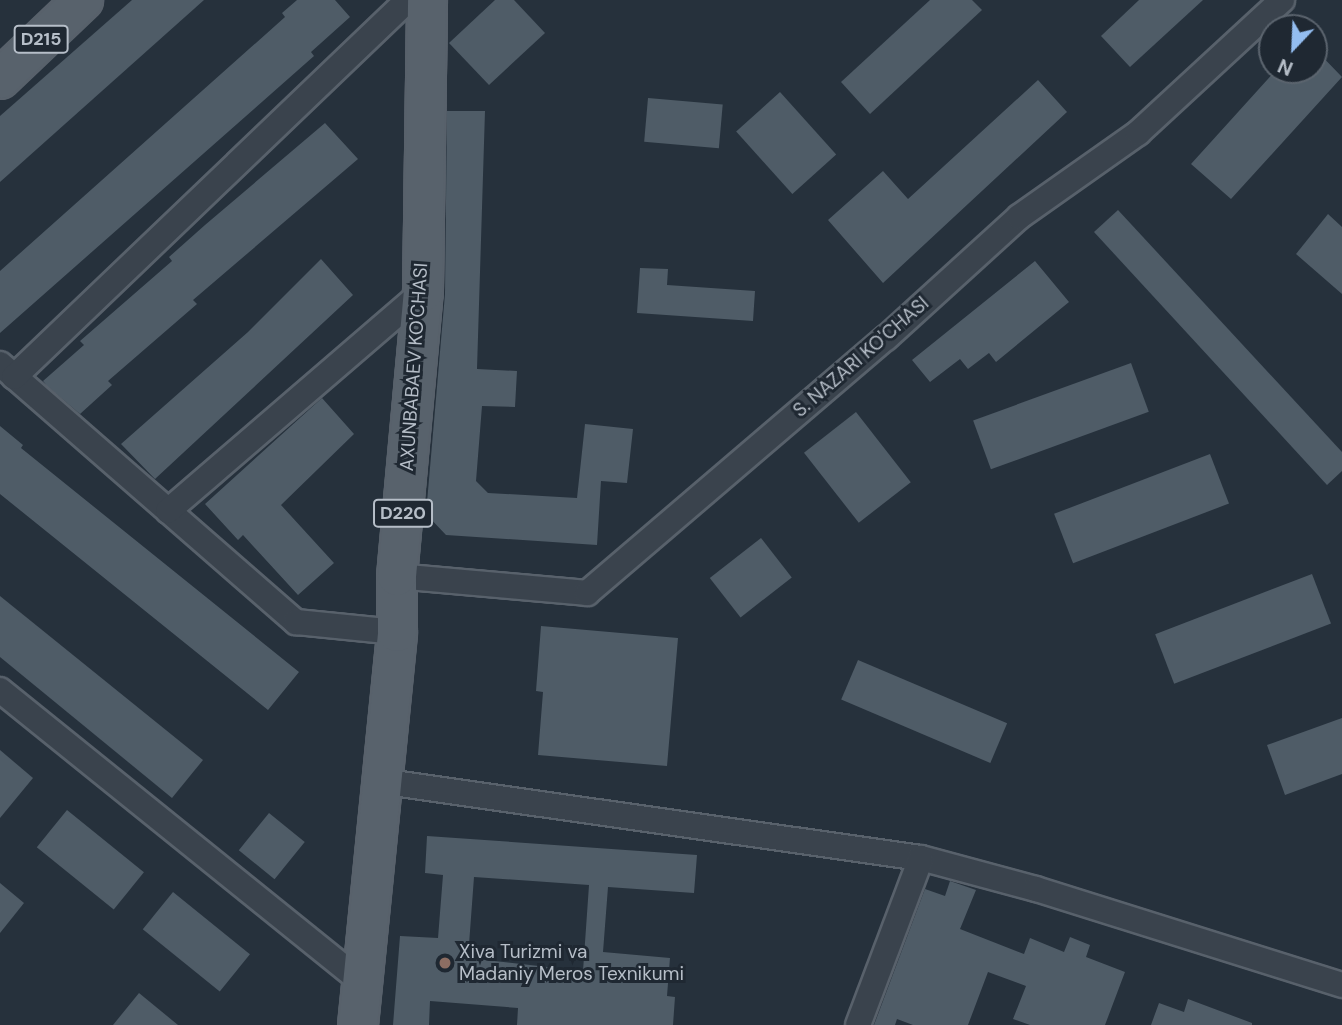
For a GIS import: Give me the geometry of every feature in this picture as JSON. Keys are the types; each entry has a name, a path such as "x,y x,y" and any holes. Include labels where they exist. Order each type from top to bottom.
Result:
{"main road":[{"name":"D215","path":"0,79 83,0"},
{"name":"AXUNBABAEV KO'CHASI","path":"358,1025 379,781 397,632 397,576 423,292 428,0"}],"street":[{"path":"397,632 296,622 7,371 408,0"},
{"name":"S. NAZARI KO'CHASI","path":"397,576 587,593 886,338 1019,216 1138,133 1282,0"},
{"path":"169,510 423,292"},
{"path":"0,690 360,981"},
{"path":"379,781 921,858 1342,985"},
{"path":"858,1025 921,858"}],"building":[{"path":"132,0 204,0 0,182 0,116"},
{"path":"297,0 335,0 350,17 311,52 314,56 0,333 0,271 285,17 282,13"},
{"path":"495,0 514,0 545,33 489,85 449,43"},
{"path":"930,0 972,0 982,10 870,114 841,82"},
{"path":"1139,0 1203,0 1130,67 1101,36"},
{"path":"1328,62 1342,77 1231,199 1191,164 1263,84 1328,84"},
{"path":"1038,80 1067,112 883,283 828,220 883,171 908,199"},
{"path":"780,92 836,154 792,194 736,131"},
{"path":"648,98 723,105 719,148 644,142"},
{"path":"447,111 485,111 477,369 517,371 515,407 482,406 476,481 488,493 577,498 585,424 633,429 627,483 601,481 597,545 446,535 426,514 445,294"},
{"path":"325,123 358,159 193,300 197,304 108,381 112,385 80,414 47,386 43,381 84,345 80,341 172,261 169,257"},
{"path":"1118,210 1342,452 1342,471 1327,485 1094,232"},
{"path":"1328,214 1342,227 1342,294 1296,254"},
{"path":"321,259 353,295 155,479 121,444 248,332"},
{"path":"1035,261 1069,302 996,362 989,353 968,369 960,359 930,382 912,360"},
{"path":"640,268 668,269 667,285 755,291 753,321 637,313"},
{"path":"1131,363 1149,412 991,469 973,420"},
{"path":"322,398 354,434 281,505 334,563 298,595 243,535 238,540 205,504"},
{"path":"856,412 911,482 859,523 804,453"},
{"path":"0,426 23,445 21,448 299,672 268,710 0,494"},
{"path":"1210,454 1229,503 1073,563 1054,514"},
{"path":"761,538 792,577 741,617 710,578"},
{"path":"1312,574 1331,623 1174,684 1155,634"},
{"path":"0,596 203,760 172,798 0,657"},
{"path":"541,626 678,638 667,766 538,755 543,692 536,691"},
{"path":"858,660 1007,723 990,763 841,700"},
{"path":"1342,718 1342,774 1285,795 1267,745"},
{"path":"0,750 33,778 0,818"},
{"path":"67,810 144,872 114,910 37,847"},
{"path":"269,813 305,842 275,879 239,850"},
{"path":"427,836 697,855 694,893 608,887 603,952 670,958 667,996 675,997 673,1025 517,1025 518,1008 430,1001 429,1025 393,1025 400,936 438,938 443,875 425,873","holes":["474,877 589,885 583,971 468,958"]},
{"path":"950,881 976,890 960,929 1024,954 1030,938 1064,952 1070,937 1090,945 1086,957 1125,972 1105,1025 1030,1025 1013,1019 1026,986 988,972 968,1025 913,1025 897,1019 895,1025 874,1025 925,889 945,896"},
{"path":"0,883 24,903 0,933"},
{"path":"173,892 250,954 220,992 143,929"},
{"path":"139,993 178,1025 113,1025"},
{"path":"1188,999 1252,1025 1151,1025 1159,1003 1184,1012"}],"place":[{"name":"Xiva Turizmi va Madaniy Meros Texnikumi","path":"445,963"}]}
